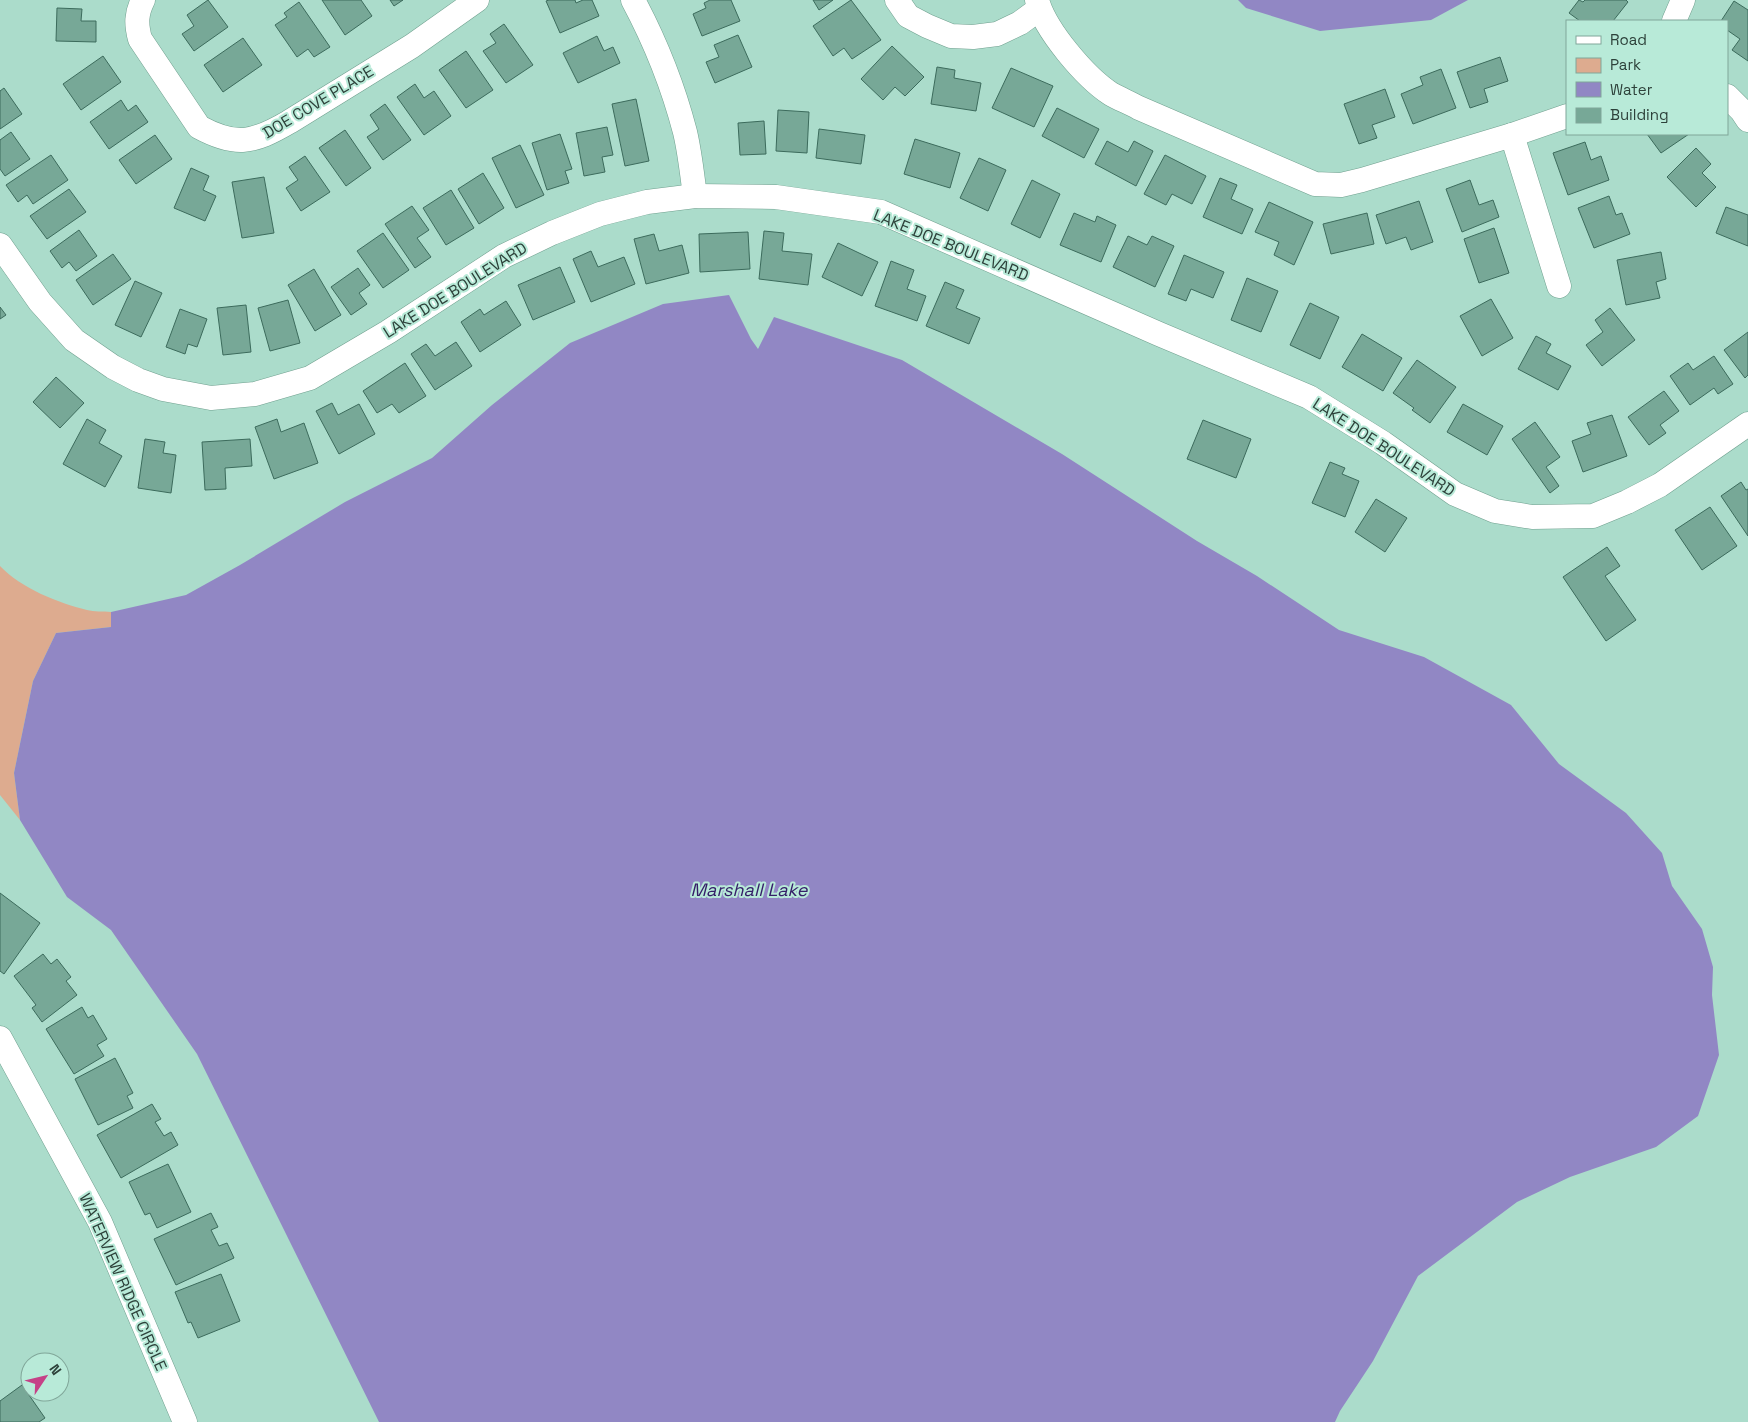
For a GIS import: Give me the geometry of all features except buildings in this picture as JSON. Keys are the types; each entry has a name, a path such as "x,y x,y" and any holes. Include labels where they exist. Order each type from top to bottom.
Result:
{"street":[{"name":"DOE COVE PLACE","path":"143,0 138,10 136,24 140,39 199,127 214,135 244,141 263,136 289,122 412,46 477,0"},
{"path":"633,0 660,58 676,99 685,132 695,196"},
{"path":"897,0 908,16 927,26 951,36 973,37 998,34 1020,23 1038,5 1059,40 1095,81 1111,94 1139,108 1315,184 1341,185 1512,135 1566,116"},
{"path":"1674,20 1683,0"},
{"path":"1728,97 1748,120"},
{"path":"1512,135 1559,286"},
{"name":"LAKE DOE BOULEVARD","path":"0,245 40,302 74,340 113,367 138,380 163,389 211,398 255,394 310,378 388,332 504,256 552,233 600,214 647,202 695,196 776,197 880,212 1159,334 1309,397 1383,443 1455,494 1495,511 1532,517 1593,516 1627,502 1660,485 1748,424"},
{"name":"WATERVIEW RIDGE CIRCLE","path":"0,1038 100,1222 185,1422"}],"green space":[{"path":"0,566 29,588 52,599 90,611 111,612 111,627 56,633 33,681 14,773 20,820 0,795"}],"water":[{"path":"1238,0 1468,0 1431,20 1320,31 1246,8"},
{"name":"Marshall Lake","path":"729,295 758,349 774,317 902,360 1062,454 1197,541 1257,576 1339,630 1424,657 1511,705 1559,764 1626,813 1662,853 1672,886 1702,929 1713,967 1712,995 1719,1055 1698,1116 1656,1147 1570,1177 1517,1202 1418,1276 1373,1361 1340,1411 1335,1422 379,1422 197,1054 111,930 67,897 20,820 14,773 33,681 56,633 111,627 111,612 186,595 345,502 432,458 492,405 570,343 663,304"}]}
